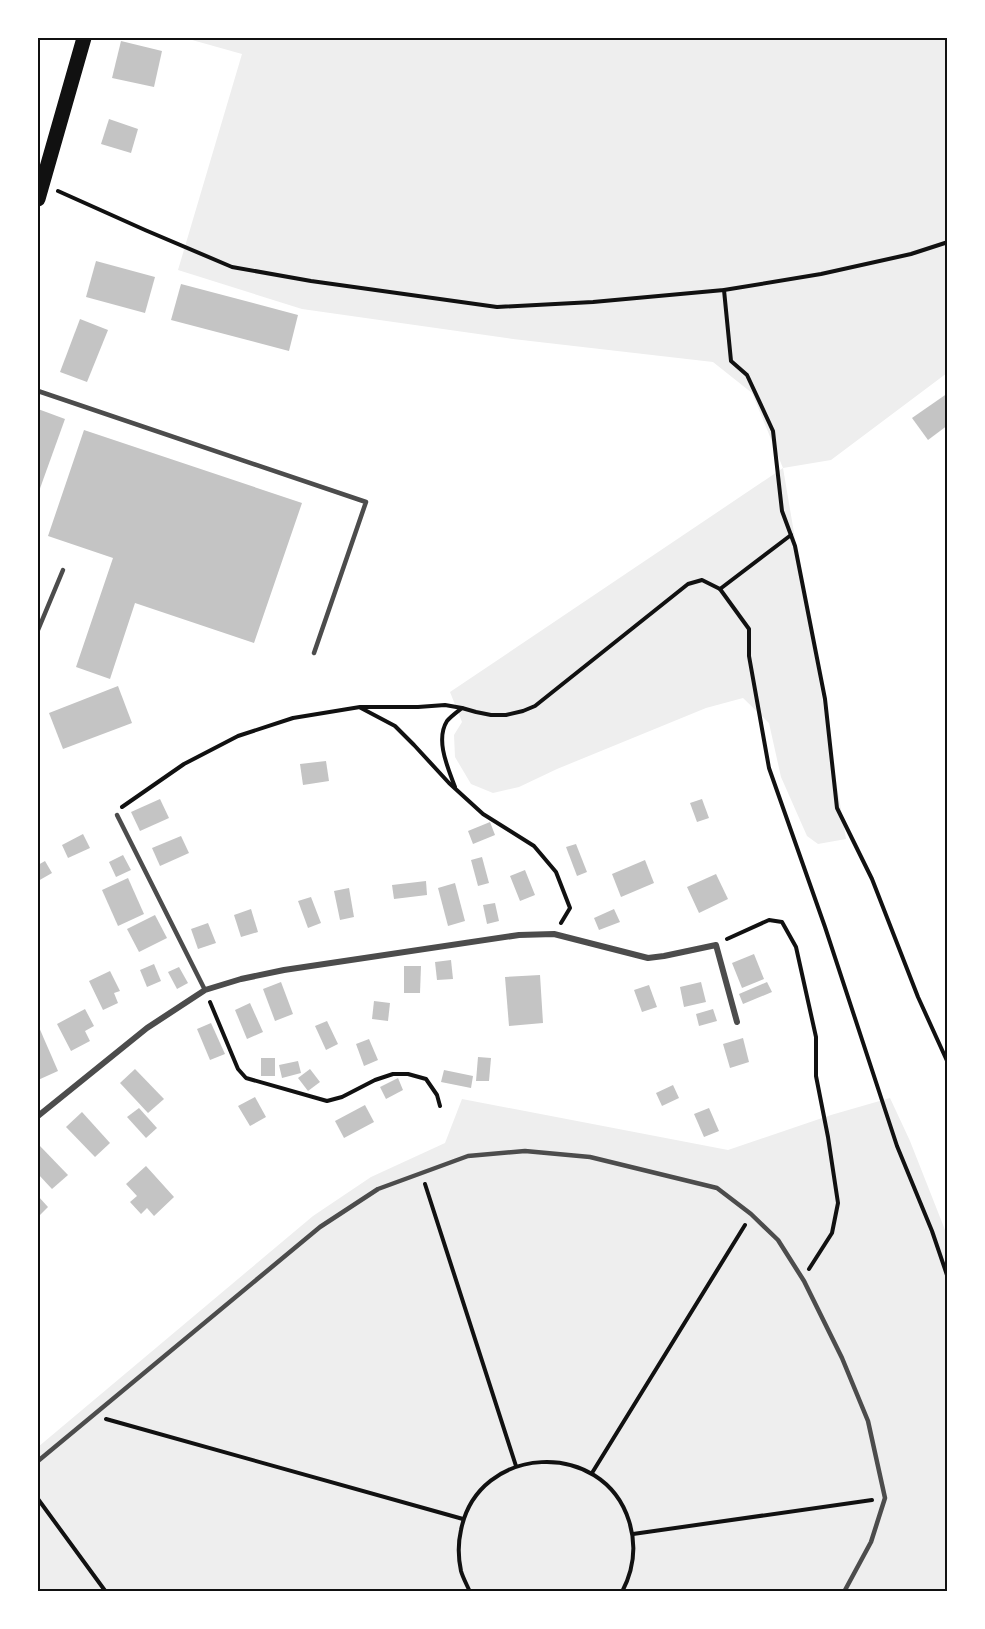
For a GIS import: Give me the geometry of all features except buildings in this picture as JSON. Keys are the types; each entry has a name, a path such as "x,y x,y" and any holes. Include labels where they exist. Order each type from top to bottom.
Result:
{"main road":[{"path":"40,192 84,38"}],"street":[{"path":"38,1116 147,1028 205,990 241,979 284,970 519,935 554,934 648,958 716,945 737,1022"}],"lane":[{"path":"38,391 366,502 314,653"},
{"path":"38,630 63,570"},
{"path":"117,815 205,990"},
{"path":"38,1461 320,1227 378,1189 468,1156 525,1151 590,1157 717,1188 752,1214 778,1240 804,1281 842,1358 868,1420 885,1498 871,1542 844,1592"}],"path":[{"path":"40,192 134,226 232,267 323,283 497,307 593,302 724,290 821,274 911,254 948,242"},
{"path":"724,290 731,361 747,375 773,431 782,511 795,546 825,699 837,808 872,879 918,997 948,1063"},
{"path":"720,589 791,535"},
{"path":"117,815 123,806 184,764 238,736 293,718 360,707 445,705 491,715 506,715 523,711 535,706 688,584 702,580 720,589 749,629 749,656 769,768 825,927 897,1146 933,1231 948,1278"},
{"path":"360,707 395,726 483,814 534,846 556,872 570,908 554,934"},
{"path":"455,787 445,758 442,734 448,721 462,708"},
{"path":"716,945 769,920 782,922 796,947 816,1037 816,1076 838,1203 832,1233 808,1270 804,1281"},
{"path":"205,990 238,1069 246,1078 327,1101 342,1097 385,1076 408,1074 426,1079 437,1095 440,1106"},
{"path":"421,1173 516,1466"},
{"path":"592,1473 752,1214"},
{"path":"110,1411 102,1418 463,1519"},
{"path":"470,1592 461,1571 458,1545 463,1519 475,1496 494,1478 516,1466 542,1461 568,1463 592,1473 611,1489 626,1510 633,1534 634,1557 629,1579 622,1592"},
{"path":"869,1509 872,1489"},
{"path":"633,1534 885,1498"},
{"path":"38,1499 106,1592"}],"shaded area":[{"path":"185,38 947,38 947,373 831,460 783,468 752,393 713,362 513,339 302,309 178,270 242,54"},
{"path":"783,468 846,839 818,844 807,836 781,777 769,723 743,698 706,708 519,787 493,793 471,784 455,757 454,735 462,722 450,692"},
{"path":"890,1098 910,1141 947,1235 947,1591 38,1592 38,1447 313,1216 371,1177 445,1143 462,1099 728,1150 831,1115"}]}
